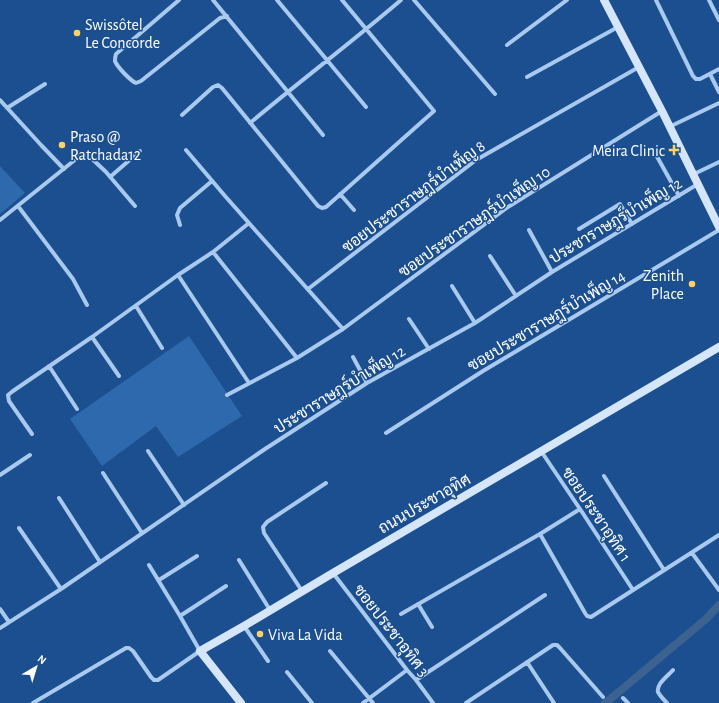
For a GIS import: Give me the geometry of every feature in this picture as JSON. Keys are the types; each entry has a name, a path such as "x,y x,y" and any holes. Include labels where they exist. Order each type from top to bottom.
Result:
{"main road":[{"path":"604,0 662,111 719,228"},
{"name":"ถนนประชาอุทิศ","path":"200,651 719,347"},
{"path":"200,651 242,703"}],"street":[{"path":"179,0 116,54 116,63 132,82 136,83 141,81 220,18 227,16"},
{"path":"213,0 323,135"},
{"path":"277,0 366,107"},
{"path":"182,114 213,87 218,85 318,206 322,208 326,207 434,110 342,0"},
{"path":"250,123 401,0"},
{"path":"414,0 495,94"},
{"path":"507,45 567,0"},
{"path":"656,0 693,76 696,79 700,79 719,69"},
{"path":"709,0 719,20"},
{"path":"527,77 618,27"},
{"name":"ซอยประชาราษฎร์บำเพ็ญ 8","path":"308,289 476,160 639,66"},
{"path":"710,74 719,92"},
{"path":"7,108 45,84"},
{"path":"0,100 64,169"},
{"path":"669,127 719,103"},
{"name":"ซอยประชาราษฎร์บำเพ็ญ 10","path":"227,395 297,358 343,329 508,207 662,111"},
{"path":"186,150 343,329"},
{"path":"110,177 140,151"},
{"path":"655,153 679,196"},
{"path":"0,220 84,154 88,155 110,177 135,206"},
{"path":"693,175 719,162"},
{"path":"180,225 177,215 180,208 212,181"},
{"name":"ประชาราษฎร์บำเพ็ญ 12","path":"0,628 61,589 272,445 367,383 475,323 552,272 698,184"},
{"path":"340,194 354,210"},
{"path":"579,229 620,204 632,224"},
{"path":"18,206 73,279 87,305"},
{"path":"32,434 9,401 8,396 13,391 92,337 178,275 214,252 249,223"},
{"name":"ซอยประชาราษฎร์บำเพ็ญ 14","path":"386,433 483,371 719,228"},
{"path":"529,230 552,272"},
{"path":"214,252 297,358"},
{"path":"490,256 516,296"},
{"path":"178,275 249,383"},
{"path":"452,286 475,323"},
{"path":"136,306 162,348"},
{"path":"409,320 429,349"},
{"path":"92,337 119,376"},
{"path":"353,357 367,383"},
{"path":"49,366 77,409"},
{"name":"ซอยประชาอุทิศ 1","path":"541,451 633,590"},
{"path":"148,452 184,505"},
{"path":"0,475 30,455"},
{"path":"103,473 142,533"},
{"path":"604,476 664,570"},
{"path":"302,591 264,533 263,527 267,522 326,483"},
{"path":"59,498 100,562"},
{"path":"401,614 540,534 580,509"},
{"path":"19,528 61,589"},
{"path":"540,534 587,616 591,617 719,535"},
{"path":"692,553 719,590"},
{"path":"159,580 197,556"},
{"path":"239,560 270,610"},
{"path":"33,703 126,648 130,648 133,651 154,680 158,680 200,651 149,565"},
{"name":"ซอยประชาอุทิศ 3","path":"332,573 433,703"},
{"path":"180,616 226,586"},
{"path":"416,680 545,595"},
{"path":"418,604 432,627"},
{"path":"0,608 9,622"},
{"path":"244,626 268,662"},
{"path":"466,703 553,645 557,645 560,648 602,697"},
{"path":"330,651 373,703"},
{"path":"527,662 554,703"},
{"path":"363,703 407,670"},
{"path":"667,703 658,693 658,688 673,670"},
{"path":"287,672 312,703"},
{"path":"623,698 628,703"}],"shaded area":[{"path":"0,166 25,193 0,214"},
{"path":"189,336 242,416 178,457 156,426 102,466 70,419"}],"waterway":[{"path":"605,703 706,619 719,605"}],"place":[{"name":"Swissôtel Le Concorde","path":"77,33"},
{"name":"Praso @ Ratchada12","path":"62,145"},
{"name":"Meira Clinic","path":"674,150"},
{"name":"Zenith Place","path":"692,284"},
{"name":"Viva La Vida","path":"260,634"}]}
